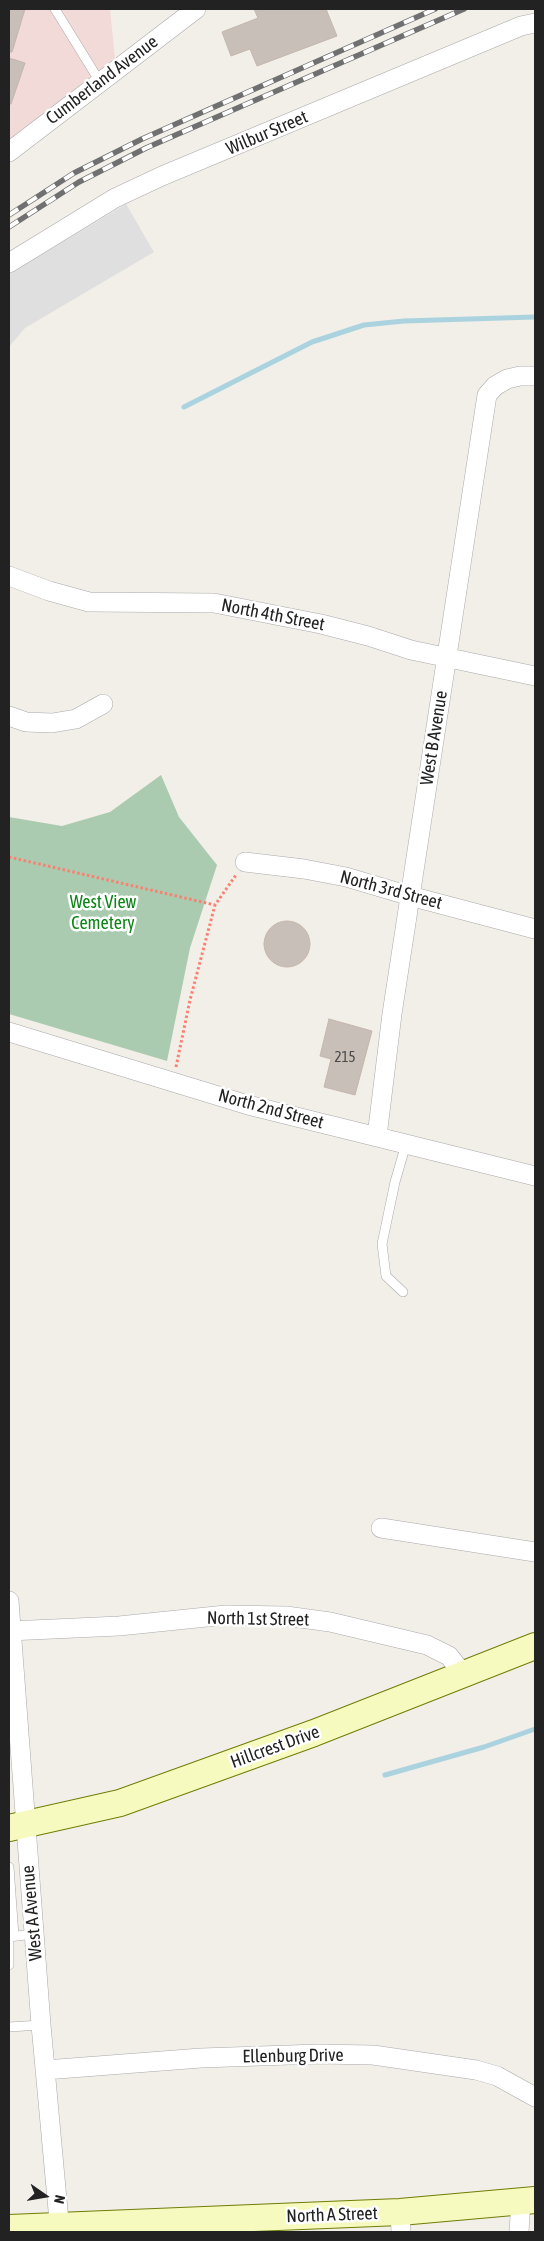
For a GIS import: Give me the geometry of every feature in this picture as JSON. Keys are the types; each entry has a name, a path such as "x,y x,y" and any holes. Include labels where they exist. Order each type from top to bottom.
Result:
{"street":[{"name":"Cumberland Avenue","path":"9,152 196,9"},
{"name":"Wilbur Street","path":"9,263 116,198 162,176 521,26 535,23"},
{"name":"West B Avenue","path":"377,1136 392,1014 487,395 495,386 507,379 520,376 535,376"},
{"name":"North 4th Street","path":"9,576 49,591 89,602 214,604 321,624 368,636 411,650 535,676"},
{"path":"9,716 26,722 52,723 76,719 104,704"},
{"name":"North 3rd Street","path":"245,862 304,869 346,877 535,929"},
{"name":"North 2nd Street","path":"9,1032 248,1104 535,1176"},
{"path":"380,1528 535,1552"},
{"name":"West A Avenue","path":"9,1601 17,1827 28,1864 60,2229"},
{"name":"North 1st Street","path":"10,1631 119,1626 226,1615 286,1616 339,1624 427,1645 449,1656 463,1674"},
{"name":"Hillcrest Drive","path":"17,1827 120,1803 314,1733 535,1646"},
{"name":"Ellenburg Drive","path":"45,2070 201,2058 318,2054 373,2055 476,2070 497,2076 535,2097"},
{"path":"519,2232 528,2200"},
{"name":"North A Street","path":"9,2228 60,2229 400,2222 528,2200"}],"lane":[{"path":"54,9 100,82"},
{"path":"403,1292 386,1276 382,1244 395,1182 406,1144"},
{"path":"14,1936 9,1867 28,1864"},
{"path":"9,1965 9,1937 33,1934"},
{"path":"9,2027 41,2025"}],"path":[{"path":"9,857 216,905"},
{"path":"173,1081 190,1000 216,905 245,862"}],"shaded area":[{"path":"9,9 110,9 115,58 9,141"},
{"path":"126,204 154,252 25,328 9,347 9,274"}],"green space":[{"name":"West View Cemetery","path":"161,775 179,817 217,865 190,948 167,1061 9,1014 9,817 62,826 110,812"}],"building":[{"path":"9,9 25,9 12,52 9,52"},
{"path":"254,9 326,9 337,36 257,66 250,49 231,56 222,32 258,18"},
{"path":"9,58 25,63 11,104 9,104"},
{"path":"287,921 300,925 306,931 310,944 306,957 300,963 287,967 274,963 268,957 264,944 268,931 274,925"},
{"path":"329,1019 372,1031 355,1095 324,1087 331,1059 320,1056"}],"waterway":[{"path":"184,407 312,342 364,325 404,321 535,317"},
{"path":"385,1775 484,1747 535,1729"}],"railway":[{"path":"9,215 74,173 142,139 435,9"},
{"path":"9,227 79,182 146,148 464,9"}]}
